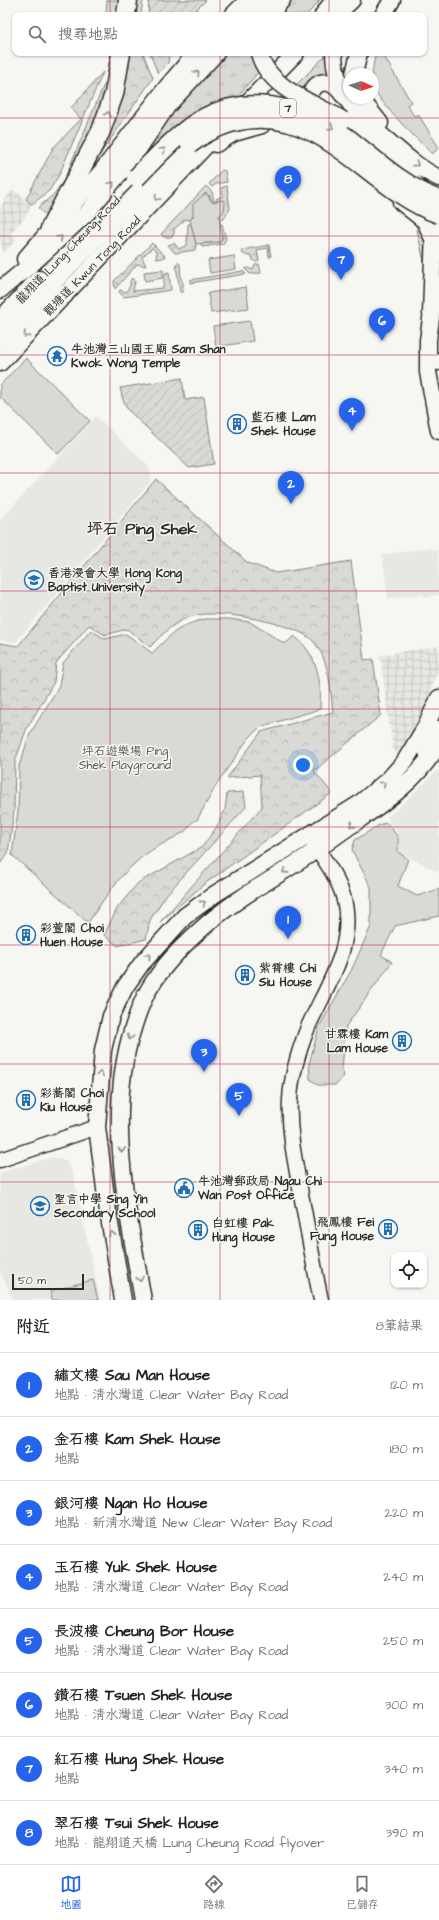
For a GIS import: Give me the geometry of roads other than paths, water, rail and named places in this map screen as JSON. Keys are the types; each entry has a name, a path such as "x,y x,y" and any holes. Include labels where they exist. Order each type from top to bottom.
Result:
{"highway":[{"path":"126,12 128,0"},
{"path":"326,12 335,0"},
{"path":"50,228 93,150 111,105 120,56"},
{"name":"龍翔道 Lung Cheung Road","path":"56,271 136,178 172,142 199,121 219,111 238,106 272,105 301,112 320,121 347,138 407,184 439,200"},
{"name":"龍翔道 Lung Cheung Road","path":"56,271 190,144 211,130 232,122 261,119 288,122 316,134 334,144 397,192 421,206 439,214"},
{"name":"觀塘道 Kwun Tong Road","path":"0,342 8,323 56,271"},
{"path":"8,323 34,312 64,295"}],"main road":[{"path":"236,12 248,0"},
{"path":"255,12 266,0"},
{"path":"272,12 282,0"},
{"path":"339,12 353,0"},
{"path":"347,12 353,0"},
{"path":"385,12 392,0"},
{"path":"0,290 50,228 102,171 167,87 193,56"},
{"path":"0,290 34,262 86,213 129,163 168,105 213,56"},
{"path":"260,56 264,66 278,82 362,133 393,159 420,188 431,210 434,241 431,314 428,340 428,372 439,431"},
{"path":"184,170 293,56"},
{"path":"334,56 336,73 343,83"},
{"path":"355,68 358,56"},
{"path":"328,147 317,134 312,123 308,106 309,95 314,86 326,83 343,92"},
{"path":"356,104 368,125 421,168 439,178"},
{"path":"360,104 385,130 394,146"},
{"path":"184,170 227,136 243,129 258,125 276,124 291,127 328,147 421,216 429,227 434,241"},
{"name":"觀塘道 Kwun Tong Road","path":"0,363 184,170"},
{"path":"431,314 439,282"},
{"path":"405,761 425,728 439,698"},
{"path":"123,1300 108,1212 97,1127 103,1050 111,1016 125,987 142,963 185,916 215,894 359,804 389,779 428,736 439,715"},
{"path":"409,782 439,729"},
{"path":"143,1300 122,1164 120,1111 123,1068 127,1046 140,1007 149,989 190,940 208,923 227,908 318,850 384,804 418,774 439,744"},
{"path":"308,835 330,868 343,895 346,909 346,938 336,969 302,1043 292,1083 290,1116 296,1169 321,1300"},
{"path":"0,1160 97,1127 120,1111"}],"place":[{"name":"翠石樓 Tsui Shek House","path":"288,199"},
{"name":"紅石樓 Hung Shek House","path":"341,280"},
{"name":"鑽石樓 Tsuen Shek House","path":"382,341"},
{"name":"牛池灣三山國王廟 Sam Shan Kwok Wong Temple","path":"57,356"},
{"name":"藍石樓 Lam Shek House","path":"237,424"},
{"name":"玉石樓 Yuk Shek House","path":"352,431"},
{"name":"金石樓 Kam Shek House","path":"291,504"},
{"name":"香港浸會大學 Hong Kong Baptist University","path":"34,580"},
{"name":"彩萱閣 Choi Huen House","path":"26,935"},
{"name":"繡文樓 Sau Man House","path":"288,939"},
{"name":"紫霄樓 Chi Siu House","path":"245,975"},
{"name":"甘霖樓 Kam Lam House","path":"402,1041"},
{"name":"銀河樓 Ngan Ho House","path":"204,1072"},
{"name":"彩蕎閣 Choi Kiu House","path":"26,1100"},
{"name":"長波樓 Cheung Bor House","path":"239,1116"},
{"name":"牛池灣郵政局 Ngau Chi Wan Post Office","path":"184,1188"},
{"name":"聖言中學 Sing Yin Secondary School","path":"40,1206"},
{"name":"飛鳳樓 Fei Fung House","path":"388,1229"},
{"name":"白虹樓 Pak Hung House","path":"198,1230"}],"district":[{"name":"坪石 Ping Shek","path":"142,528"}],"park label":[{"name":"坪石遊樂場 Ping Shek Playground","path":"125,758"}]}
